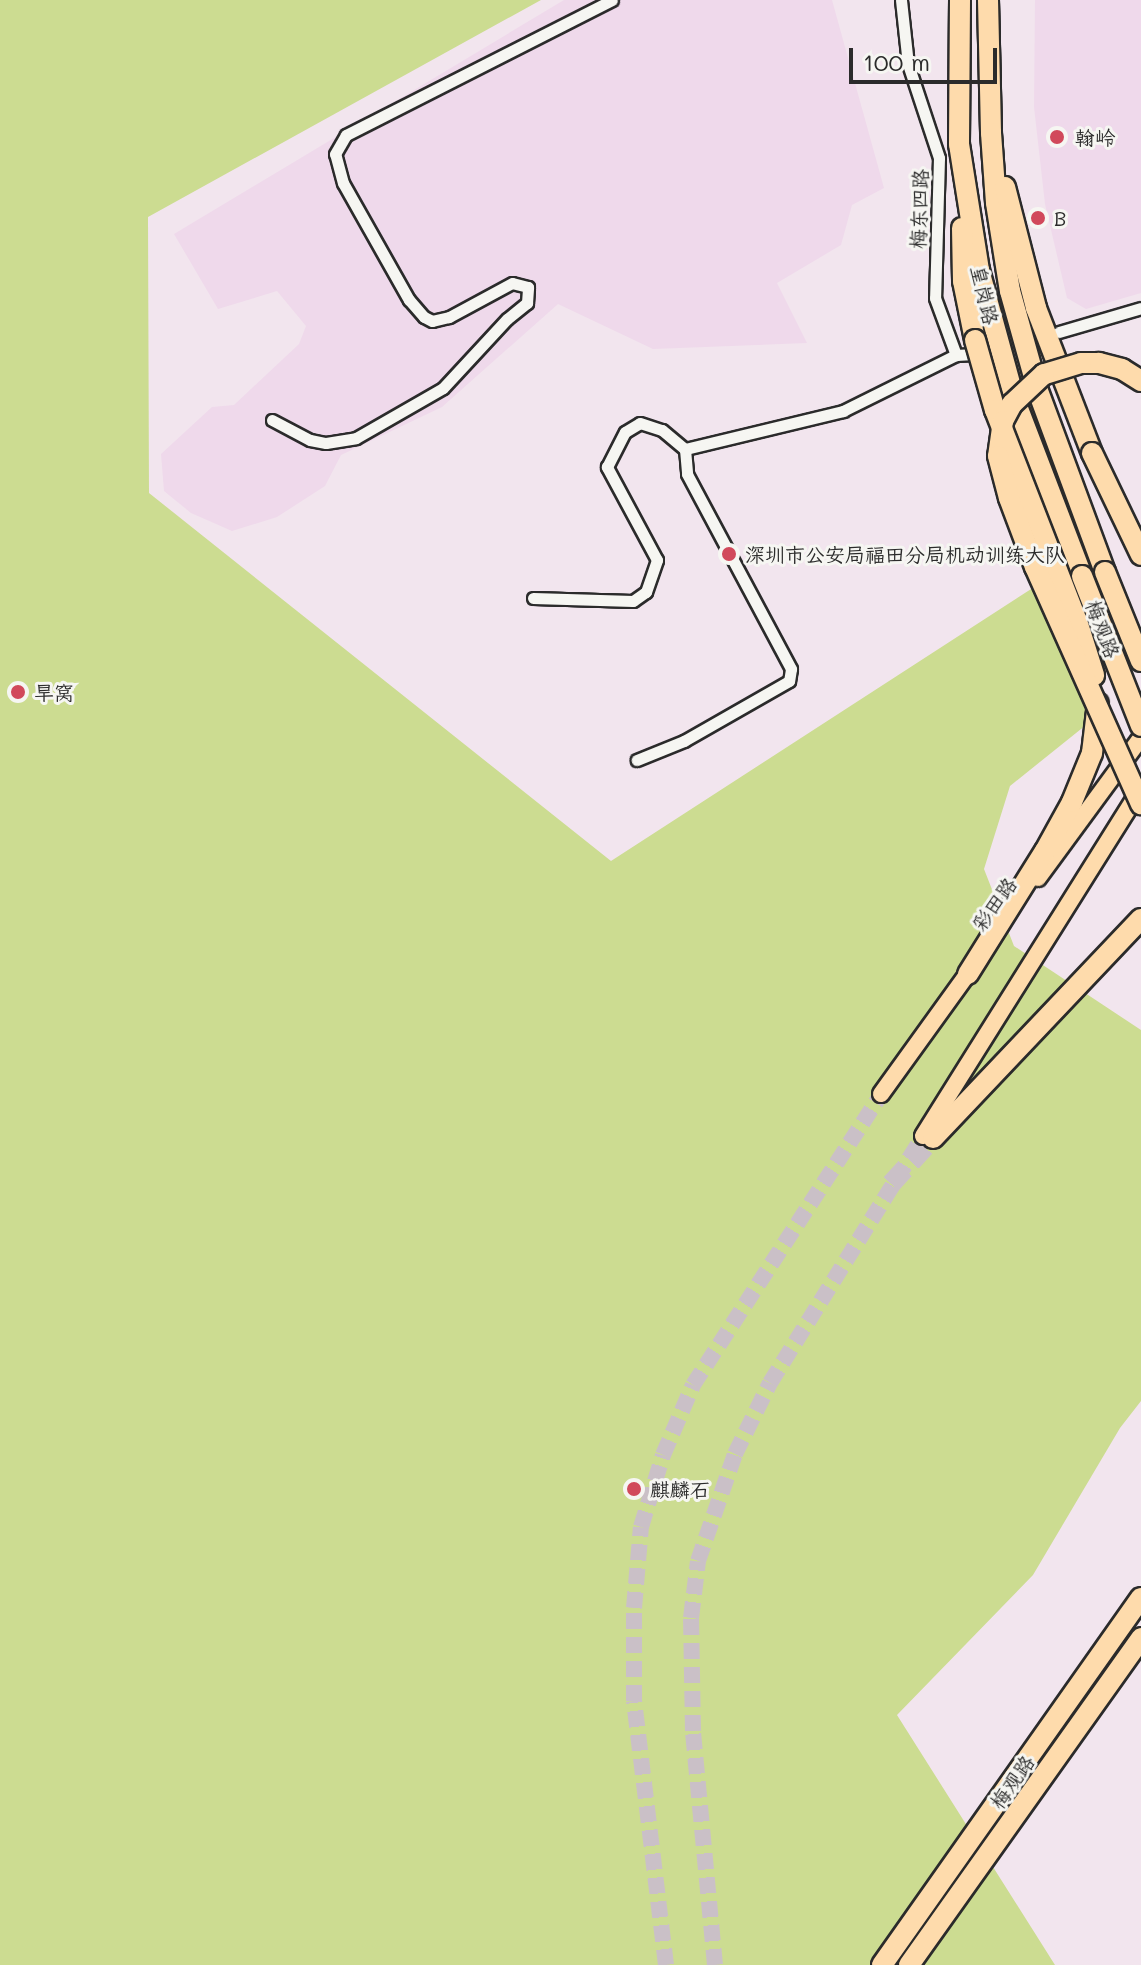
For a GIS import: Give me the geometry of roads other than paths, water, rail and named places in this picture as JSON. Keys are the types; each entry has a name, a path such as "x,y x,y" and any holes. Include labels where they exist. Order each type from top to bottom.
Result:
{"highway":[{"name":"皇岗路","path":"960,0 959,144 963,180 992,326 1014,398 1082,576"},
{"name":"皇岗路","path":"988,0 996,203 1010,291 1038,391 1105,572"},
{"path":"991,133 1036,308 1092,453 1141,555"},
{"path":"963,180 963,281 974,347 995,410 1077,621 1094,675 1098,727 1083,779 1045,851 968,974"},
{"path":"1141,381 1122,369 1099,363 1081,363 1044,374 1012,404 1003,421 998,456 1009,498 1035,567 1141,804"},
{"name":"梅观路","path":"1105,572 1141,661"},
{"name":"梅观路","path":"1082,576 1141,726"},
{"path":"928,1137 1141,919"},
{"name":"梅观路","path":"882,1965 1141,1598"},
{"name":"梅观路","path":"909,1965 1141,1638"}],"main road":[{"name":"彩田路","path":"881,1094 1141,738"},
{"path":"928,1137 1141,788"}],"street":[{"path":"272,420 310,440 326,443 356,438 443,388 507,319 527,303 528,287 512,283 449,317 432,321 424,317 409,300 343,183 335,154 346,135 612,0"},
{"name":"梅东四路","path":"901,0 908,64 939,158 933,284 956,355"},
{"path":"939,158 959,144"},
{"path":"1059,332 1141,308"},
{"path":"685,449 843,411 974,347"},
{"path":"533,598 633,601 646,592 657,560 607,467 625,432 640,423 662,430 685,449 687,474 791,669 789,681 684,741 637,760"}],"tunnel":[{"path":"974,353 1050,334"},
{"path":"666,1965 634,1701 634,1608 641,1527 663,1455 693,1385 881,1094"},
{"path":"715,1965 693,1731 691,1618 698,1561 735,1454 770,1383 923,1136"},
{"path":"891,1184 933,1138"}],"place":[{"name":"翰岭","path":"1057,137"},
{"name":"B","path":"1038,218"},
{"name":"深圳市公安局福田分局机动训练大队","path":"729,554"},
{"name":"旱窝","path":"18,692"},
{"name":"麒麟石","path":"634,1489"}]}
